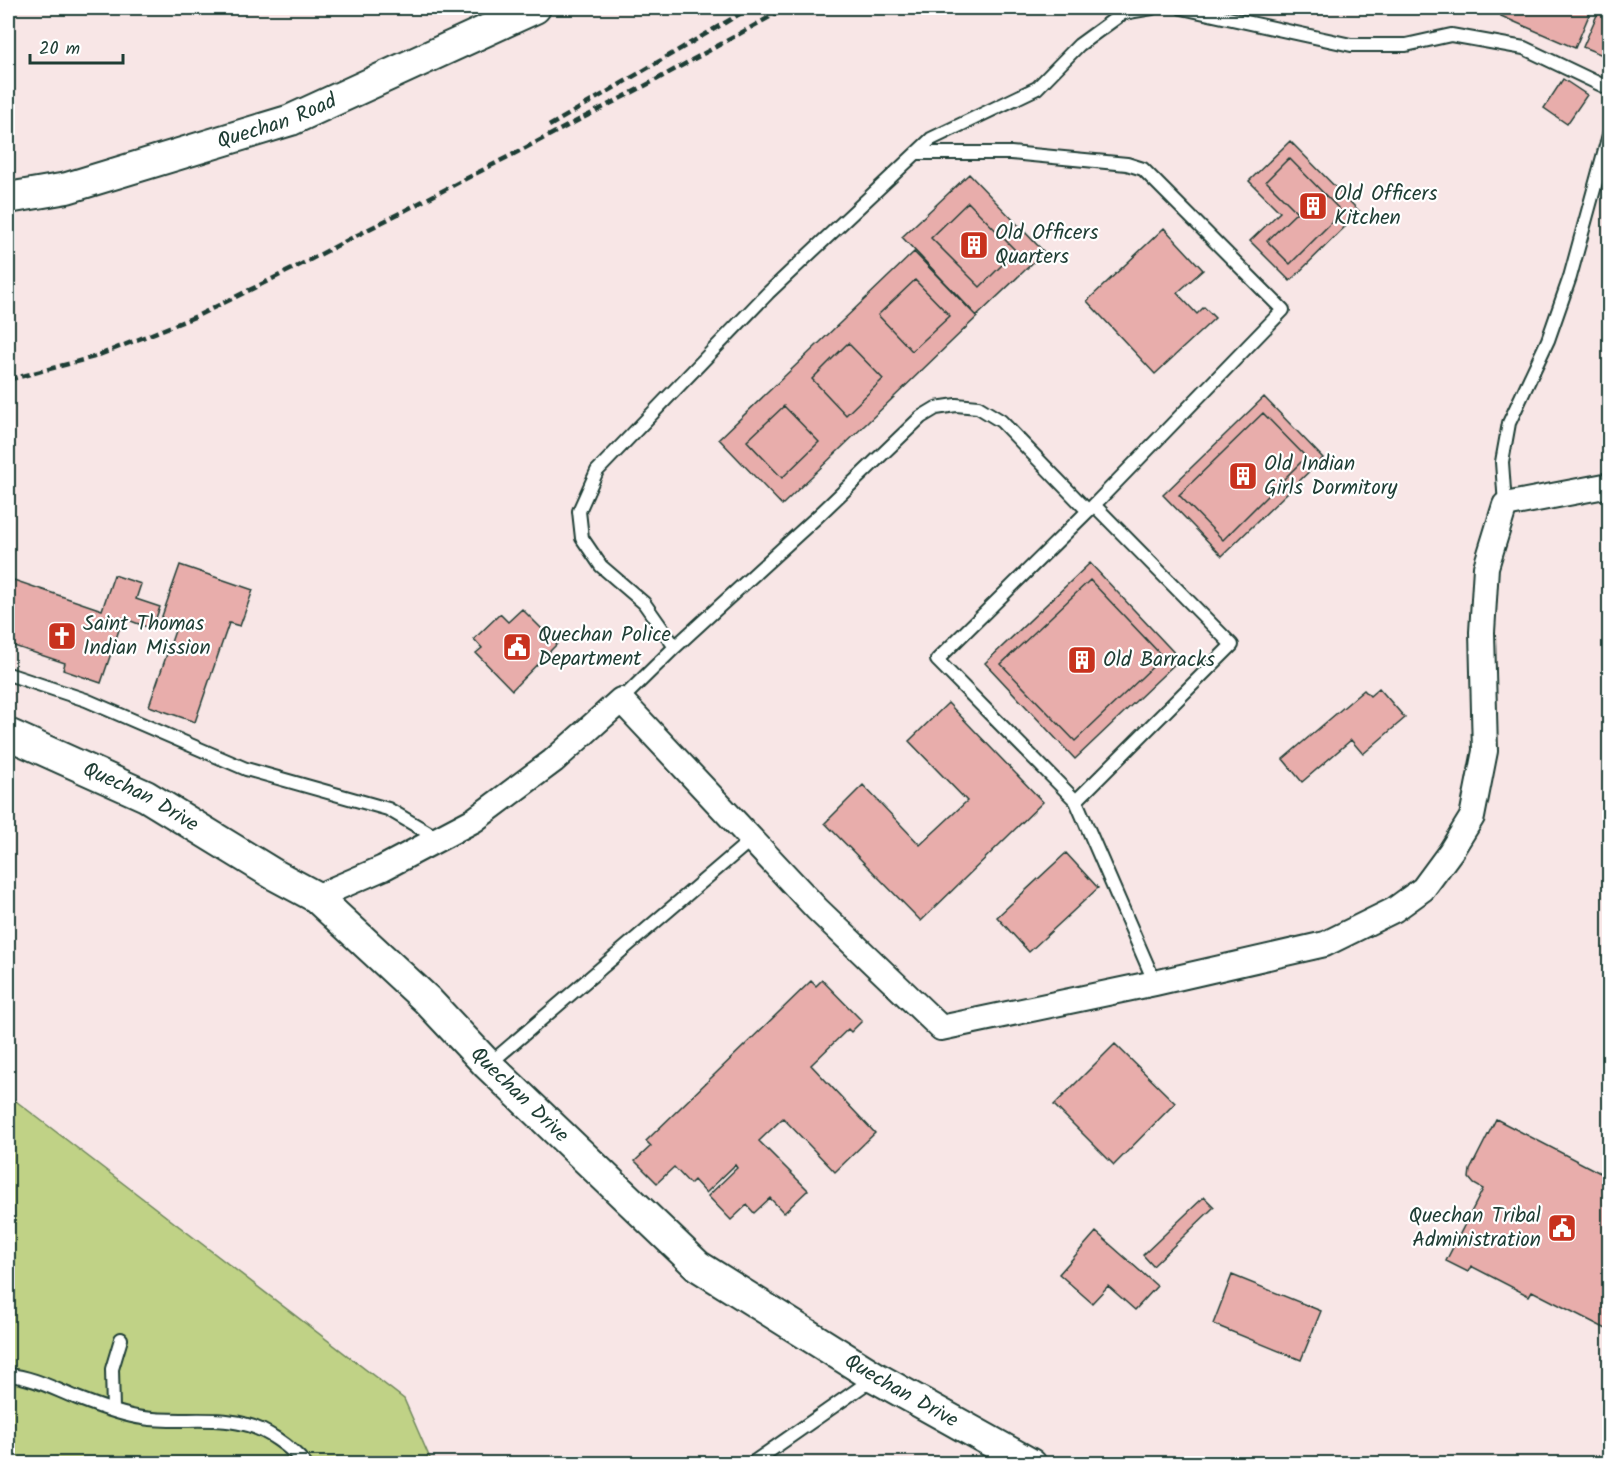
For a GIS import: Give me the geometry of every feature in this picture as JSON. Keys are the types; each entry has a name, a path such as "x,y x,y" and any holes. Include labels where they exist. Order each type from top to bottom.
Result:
{"street":[{"name":"Quechan Road","path":"8,198 67,188 291,120 532,8"},
{"path":"316,897 383,868 474,820 553,761 621,700 817,909 941,1028 1325,944 1394,910 1423,889 1472,817 1485,751 1482,632 1486,567 1505,505 1610,485"},
{"name":"Quechan Drive","path":"8,734 146,796 275,875 316,897 427,1000 488,1065 698,1266 875,1377 1031,1464"}],"lane":[{"path":"675,647 644,603 601,566 582,538 579,511 597,471 768,293 931,139 1037,88 1079,45 1123,13 1152,8"},
{"path":"1182,8 1351,45 1406,45 1451,35 1524,48 1610,89"},
{"path":"1505,505 1502,462 1509,423 1548,340 1570,278 1610,131"},
{"path":"918,153 1011,153 1127,164 1143,169 1283,310 1091,508 937,660 1076,801 1155,983"},
{"path":"621,700 921,417 936,408 956,405 978,407 1001,421 1232,645 1076,801"},
{"path":"8,674 86,700 246,769 388,809 439,839"},
{"path":"488,1065 752,839"},
{"path":"113,1410 112,1369 121,1339"},
{"path":"8,1375 23,1376 78,1398 142,1418 245,1424 276,1438 296,1452 305,1464"},
{"path":"751,1464 875,1377"}],"green space":[{"path":"8,1095 404,1399 432,1463 8,1463"}],"building":[{"path":"1504,8 1592,8 1575,48 1501,16"},
{"path":"1600,8 1610,8 1610,58 1583,47"},
{"path":"1563,79 1587,95 1567,124 1544,108"},
{"path":"1290,141 1360,212 1290,281 1250,241 1280,212 1249,181","holes":["1289,158 1342,212 1290,264 1267,241 1297,212 1266,181"]},
{"name":"Old Officers Kitchen","path":"1289,158 1342,212 1290,264 1267,241 1297,212 1266,181"},
{"path":"969,174 1044,252 977,316 902,237","holes":["968,202 1016,251 980,287 931,238"]},
{"name":"Old Officers Quarters","path":"968,202 1016,251 980,287 931,238"},
{"path":"1164,228 1203,270 1177,293 1197,314 1204,307 1215,318 1155,374 1087,301"},
{"path":"914,252 977,317 782,505 719,439","holes":["915,280 950,316 912,351 878,315","848,343 883,379 846,415 812,379","784,406 819,442 782,478 747,441"]},
{"path":"915,280 950,316 912,351 878,315"},
{"path":"848,343 883,379 846,415 812,379"},
{"path":"1264,397 1323,458 1222,556 1163,495","holes":["1263,413 1306,457 1223,540 1179,495"]},
{"path":"784,406 819,442 782,478 747,441"},
{"name":"Old Indian Girls Dormitory","path":"1263,413 1306,457 1223,540 1179,495"},
{"path":"1090,563 1180,659 1075,759 985,663","holes":["1090,580 1163,657 1075,741 1001,664"]},
{"path":"180,565 253,590 240,626 229,623 195,722 149,706 177,625 161,619"},
{"name":"Saint Thomas Indian Mission","path":"114,575 141,584 136,599 160,607 152,629 123,618 101,683 63,670 65,663 8,644 8,578 102,610"},
{"name":"Old Barracks","path":"1090,580 1163,657 1075,741 1001,664"},
{"path":"522,609 557,644 512,690 476,653 482,648 474,639 500,614 508,622"},
{"path":"1379,688 1405,718 1363,754 1351,740 1302,782 1283,759 1364,690 1370,696"},
{"path":"948,703 1043,802 921,921 825,823 863,785 920,845 967,801 909,741"},
{"path":"1066,853 1098,888 1029,952 997,917"},
{"path":"822,980 862,1021 851,1032 848,1029 811,1065 875,1133 835,1172 783,1118 759,1141 808,1190 784,1213 770,1198 754,1213 747,1205 731,1220 708,1196 737,1168 735,1165 706,1193 694,1180 690,1184 674,1167 657,1183 635,1161 651,1146 646,1141 811,981 816,986"},
{"path":"1115,1044 1175,1103 1114,1165 1054,1105"},
{"path":"1496,1119 1610,1178 1610,1331 1532,1291 1529,1296 1471,1266 1468,1272 1446,1261 1483,1189 1469,1178 1470,1170"},
{"path":"1204,1197 1214,1207 1153,1266 1143,1255"},
{"path":"1096,1232 1157,1286 1135,1310 1108,1286 1092,1303 1059,1274"},
{"path":"1232,1275 1321,1311 1301,1360 1213,1324"}],"railway":[{"path":"549,126 750,8"},
{"path":"8,380 94,357 197,316 654,81 786,8"}],"place":[{"name":"Old Officers Kitchen","path":"1313,206"},
{"name":"Old Officers Quarters","path":"974,245"},
{"name":"Old Indian Girls Dormitory","path":"1243,476"},
{"name":"Saint Thomas Indian Mission","path":"62,636"},
{"name":"Quechan Police Department","path":"517,647"},
{"name":"Old Barracks","path":"1082,660"},
{"name":"Quechan Tribal Administration","path":"1562,1228"}]}
